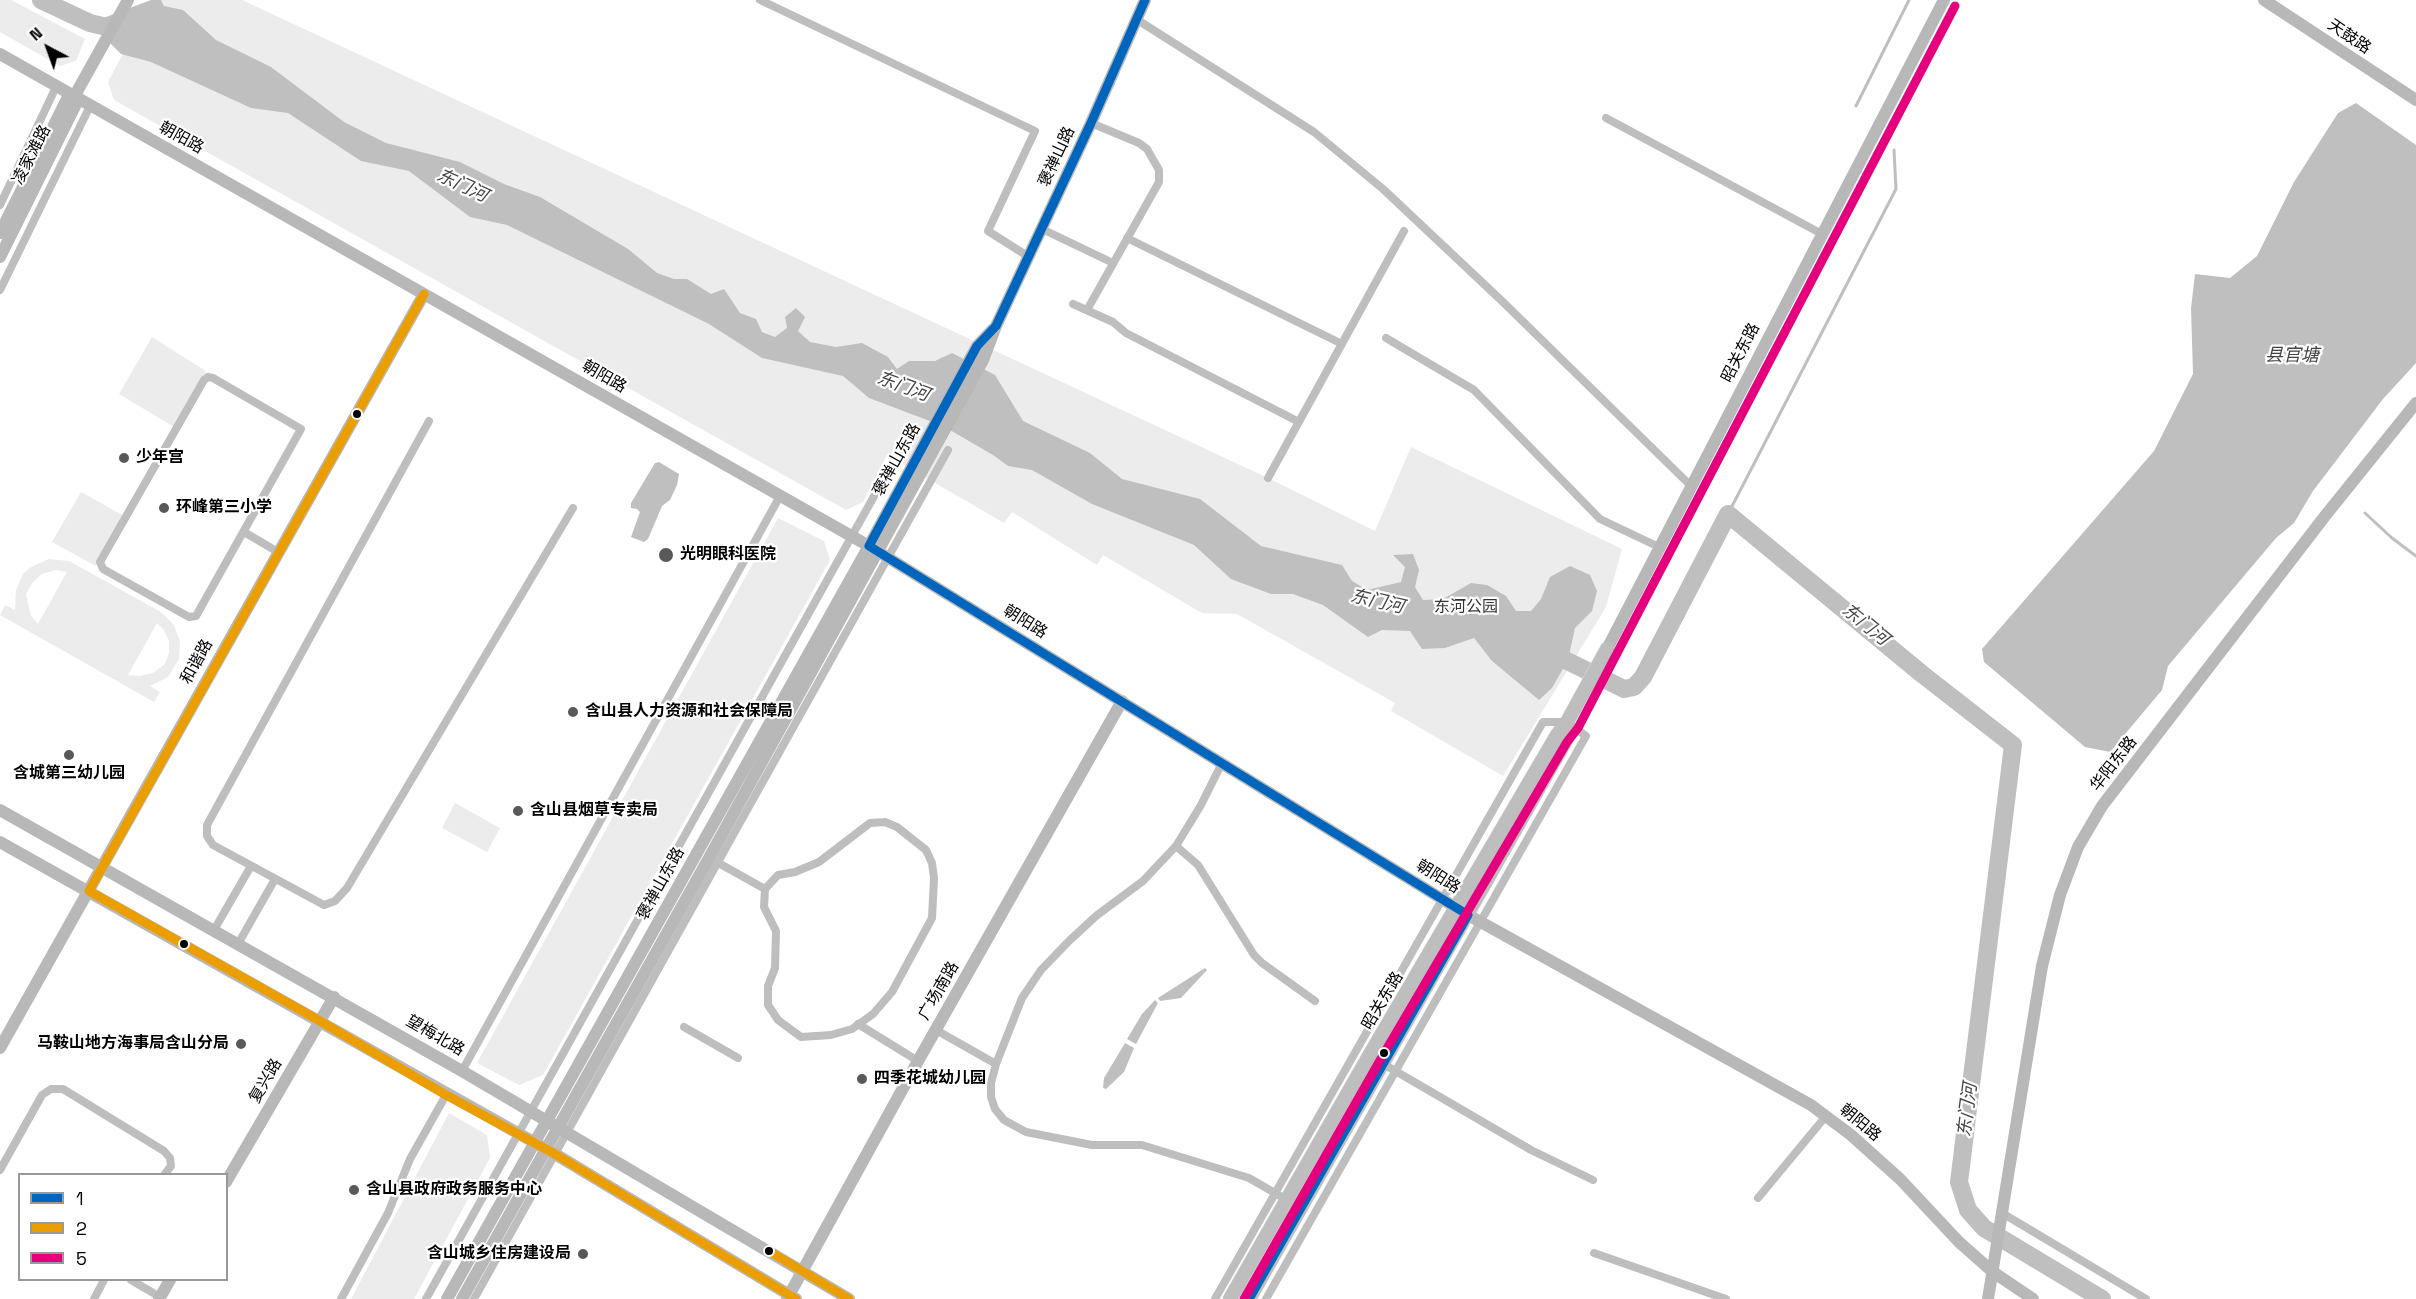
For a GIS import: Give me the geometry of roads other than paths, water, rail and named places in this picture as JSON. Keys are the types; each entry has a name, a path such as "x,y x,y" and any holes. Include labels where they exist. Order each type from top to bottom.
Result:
{"main road":[{"name":"凌家滩路","path":"0,233 128,0"},
{"name":"昭关东路","path":"1251,1295 1469,914 1551,745 1568,722 1944,0"},
{"name":"天鼓路","path":"2264,0 2416,100"},
{"name":"褒禅山路","path":"996,326 1091,123 1136,19 1141,1"},
{"name":"朝阳路","path":"0,54 879,551 1443,899 1811,1105 1900,1179 1959,1242 1993,1272 2033,1299"},
{"name":"凌家滩路","path":"0,257 74,97"},
{"name":"和谐路","path":"0,1048 424,294"},
{"name":"褒禅山东路","path":"462,1299 879,551 941,427 996,326"},
{"name":"华阳东路","path":"1993,1272 2042,966 2060,895 2078,847 2102,806 2325,516 2416,403"},
{"name":"广场南路","path":"791,1298 803,1271 918,1061 1122,701"},
{"name":"望梅北路","path":"0,810 334,997 849,1299"},
{"path":"0,842 320,1021 446,1095 518,1133 791,1298"},
{"name":"昭关东路","path":"1230,1299 1281,1197 1369,1056 1469,914"},
{"name":"复兴路","path":"228,1179 334,997"},
{"name":"褒禅山东路","path":"447,1299 545,1149"},
{"path":"1988,1299 1993,1272"},
{"path":"159,1298 169,1281"}],"street":[{"path":"760,0 1035,131 988,231 1029,257"},
{"path":"1136,19 1314,132 1383,189 1503,302 1691,486"},
{"path":"0,205 56,87"},
{"path":"0,290 90,106"},
{"path":"1606,118 1822,234"},
{"path":"1087,310 1159,182 1159,170 1154,159 1139,143 1091,123"},
{"path":"1042,229 1113,263"},
{"path":"1268,478 1404,231"},
{"path":"1127,238 1342,344"},
{"path":"1072,304 1113,322 1126,333 1299,422"},
{"path":"1386,338 1474,390 1600,519 1659,547"},
{"path":"208,377 301,429 244,532 196,616 191,618 100,566 100,562 204,380 208,377"},
{"path":"429,421 207,825 207,836 213,845 324,905 335,902 347,888 573,507"},
{"path":"426,1299 911,430"},
{"path":"765,889 708,857 879,551 948,450"},
{"path":"462,1071 780,496"},
{"path":"244,532 278,552"},
{"path":"1215,1299 1281,1197 1443,899 1543,722 1568,722 1586,736 1469,914 1395,1072 1266,1299 1251,1295 1239,1283"},
{"path":"1222,763 1201,805 1176,846 1143,880 1096,916 1041,970 1022,998 996,1064 991,1083 991,1097 995,1109 1004,1120 1026,1132 1092,1145 1142,1145 1249,1178 1281,1197"},
{"path":"870,822 885,822 897,827 926,850 932,863 934,878 932,918 892,992 873,1014 852,1029 831,1035 801,1037 778,1020 768,1005 768,986 775,968 776,931 764,907 765,889 778,875 795,872 819,862 870,822"},
{"path":"1176,846 1198,865 1254,955 1315,1001"},
{"path":"214,930 251,866"},
{"path":"238,944 275,879"},
{"path":"858,1024 918,1061"},
{"path":"684,1027 738,1058"},
{"path":"936,1030 996,1064"},
{"path":"1369,1056 1531,1150 1593,1179"},
{"path":"0,1170 42,1095 51,1089 63,1089 164,1151 170,1158 171,1166 166,1173"},
{"path":"341,1299 388,1213 410,1159 446,1095"},
{"path":"1758,1198 1826,1116"},
{"path":"474,1299 545,1149"},
{"path":"2002,1216 2146,1299"},
{"path":"1594,1253 1726,1299"},
{"path":"93,1299 103,1281"},
{"path":"133,1281 159,1298"}],"water":[{"path":"151,0 161,0 164,6 183,10 216,40 271,67 344,122 386,143 460,162 504,184 540,197 628,249 657,273 674,279 687,279 711,294 724,289 740,313 756,319 762,332 775,337 787,328 785,317 796,308 805,317 798,331 810,342 836,347 862,343 888,357 897,369 909,361 935,361 952,353 995,375 1023,421 1090,453 1122,479 1200,499 1261,546 1342,565 1352,581 1367,590 1401,582 1405,567 1393,555 1413,554 1419,570 1415,587 1423,600 1443,599 1471,583 1487,585 1506,596 1516,611 1531,611 1541,599 1550,577 1570,566 1590,575 1597,591 1592,611 1575,628 1568,660 1552,688 1539,700 1492,661 1474,638 1445,648 1422,649 1410,631 1382,630 1368,637 1323,605 1293,594 1271,594 1231,579 1194,545 1092,504 1032,470 1008,466 943,426 869,398 843,376 762,358 709,324 507,225 470,217 409,171 361,161 288,113 251,108 151,62 121,54 90,23"},
{"name":"县官塘","path":"2356,103 2416,145 2416,363 2383,399 2313,491 2294,523 2276,538 2168,666 2162,690 2110,752 2085,747 1984,662 1982,649 2154,451 2193,374 2191,308 2195,274 2230,278 2257,256 2294,182 2338,113"},
{"path":"659,462 679,474 677,485 670,500 662,506 648,539 644,542 631,537 640,512 631,508 631,503 655,463"},
{"path":"1205,968 1207,970 1181,998 1160,1001 1158,998"},
{"path":"1155,1000 1158,1003 1136,1044 1127,1039 1142,1014"},
{"path":"1125,1043 1134,1048 1124,1072 1106,1089 1103,1088 1104,1078"}],"waterway":[{"name":"东门河","path":"41,0 90,23 111,28"},
{"path":"1856,106 1909,0"},
{"path":"1728,514 1896,189 1894,150"},
{"path":"2365,513 2416,556"},
{"name":"东门河","path":"1545,650 1624,689 1634,687 1643,677 1728,514 1922,674 2013,745 1959,1182 1968,1210 1984,1228 2102,1299"}],"place":[{"name":"少年宫","path":"124,458"},
{"name":"环峰第三小学","path":"164,508"},
{"name":"光明眼科医院","path":"666,555"},
{"name":"含山县人力资源和社会保障局","path":"573,712"},
{"name":"含城第三幼儿园","path":"69,755"},
{"name":"含山县烟草专卖局","path":"518,811"},
{"name":"马鞍山地方海事局含山分局","path":"241,1044"},
{"name":"四季花城幼儿园","path":"862,1079"},
{"name":"含山县政府政务服务中心","path":"354,1190"},
{"name":"含山城乡住房建设局","path":"583,1254"}],"park label":[{"name":"东河公园","path":"1466,608"}]}
